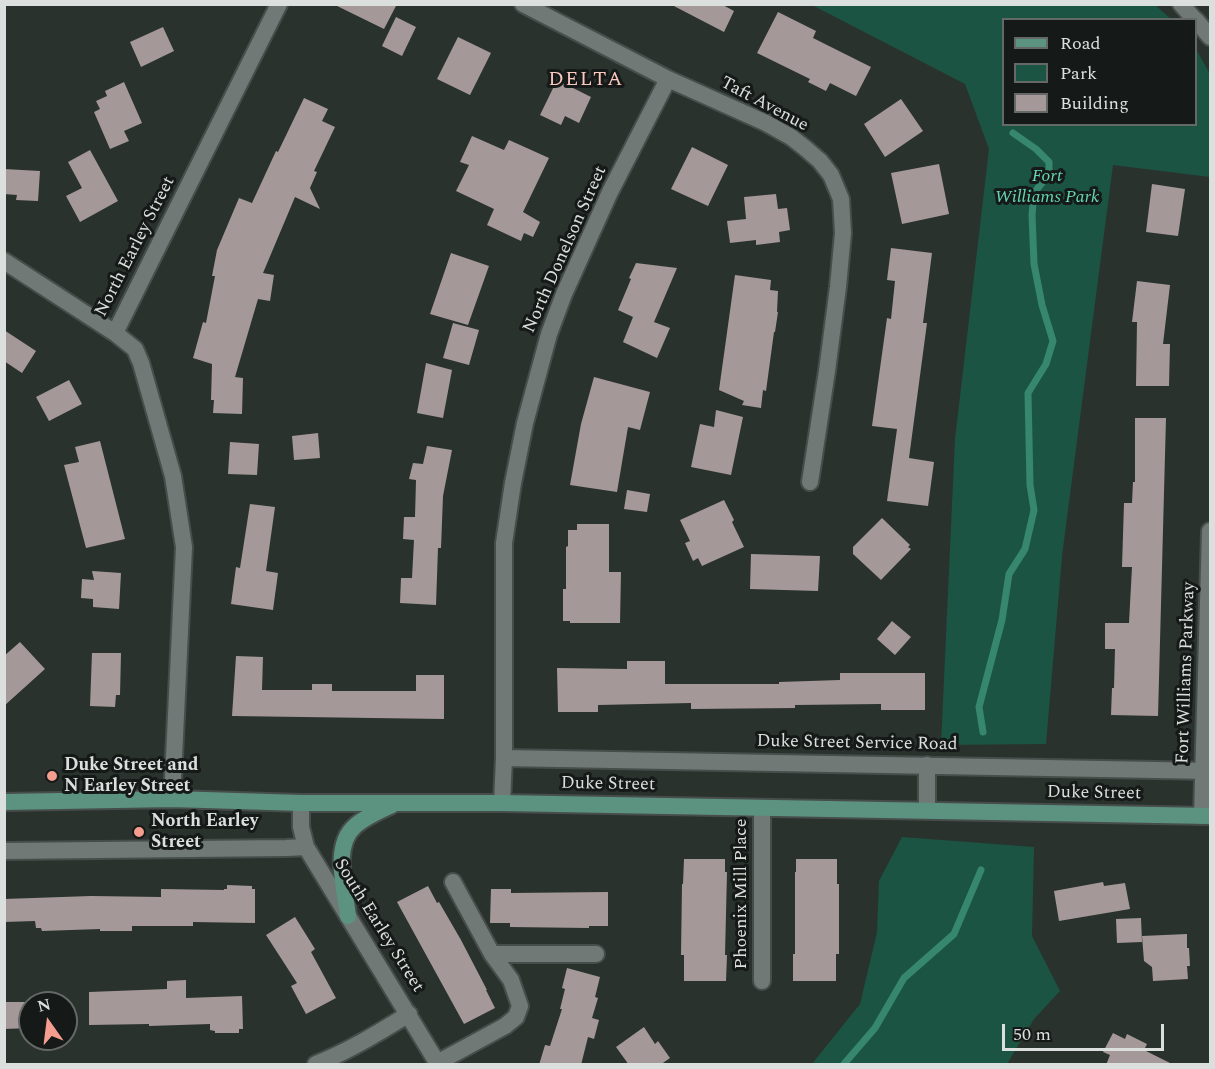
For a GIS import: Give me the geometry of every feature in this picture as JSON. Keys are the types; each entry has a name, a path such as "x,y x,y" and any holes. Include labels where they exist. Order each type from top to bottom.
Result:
{"main road":[{"name":"Duke Street","path":"4,802 172,799 301,803 502,802 1206,816"},
{"path":"348,916 341,863 344,841 357,824 396,803"}],"street":[{"name":"North Earley Street","path":"172,799 184,547 172,476 141,363 135,350 115,333 279,4"},
{"name":"Taft Avenue","path":"523,4 668,79 766,123 805,148 831,175 841,199 843,233 827,372 810,482"},
{"path":"1181,4 1193,18"},
{"path":"1197,22 1210,37"},
{"name":"North Donelson Street","path":"502,802 504,543 525,423 549,333 564,294 610,192 668,79"},
{"path":"4,261 115,333"},
{"name":"Fort Williams Parkway","path":"1206,816 1210,531"},
{"name":"Duke Street Service Road","path":"504,758 1207,770"},
{"path":"927,765 927,810"},
{"name":"South Earley Street","path":"301,803 301,827 306,847 438,1064"},
{"name":"Phoenix Mill Place","path":"762,808 762,981"},
{"path":"4,851 306,847"},
{"path":"438,1064 505,1026 516,1017 520,1006 512,980 492,954 453,882"},
{"path":"492,954 596,954"},
{"path":"316,1065 368,1040 409,1014"}],"green space":[{"name":"Fort Williams Park","path":"1154,4 1170,18 1002,18 1002,126 1197,126 1197,51 1210,74 1210,177 1113,165 1062,556 1046,744 941,745 955,439 989,149 965,84 812,5"},
{"path":"902,837 1034,847 1032,936 1060,991 1034,1019 1007,1064 812,1064 860,1004 877,932 879,881"}],"building":[{"path":"333,4 397,4 384,29"},
{"path":"670,4 721,4 734,11 724,32"},
{"path":"778,12 816,31 813,38 871,67 856,96 830,83 826,91 808,82 810,79 757,53"},
{"path":"396,17 416,27 402,56 382,46"},
{"path":"163,27 174,51 141,67 130,42"},
{"path":"458,37 491,53 470,95 437,79"},
{"path":"557,80 591,97 579,123 565,116 561,125 540,115"},
{"path":"124,82 142,123 124,131 129,141 110,149 94,112 100,109 96,101 107,96 105,91"},
{"path":"304,98 328,109 322,121 335,127 314,171 317,172 310,188 320,209 295,197 263,273 274,275 270,301 258,299 235,377 243,378 242,414 213,413 212,364 193,358 203,322 206,323 215,276 212,276 217,250 239,198 252,203"},
{"path":"901,99 923,131 885,157 864,124"},
{"path":"472,136 504,150 509,140 549,158 523,212 540,222 533,237 524,233 521,241 487,225 494,209 456,191 469,165 460,162"},
{"path":"692,147 728,165 708,206 671,189"},
{"path":"90,150 118,201 80,222 66,196 82,188 68,162"},
{"path":"939,164 949,214 902,224 891,173"},
{"path":"4,169 40,171 38,201 16,200 17,195 4,194"},
{"path":"1152,184 1185,189 1178,236 1146,232"},
{"path":"776,194 778,209 787,208 790,230 779,232 780,242 756,245 756,240 730,243 727,221 746,219 744,197"},
{"path":"891,248 932,253 923,323 927,323 909,458 934,462 928,506 887,501 897,429 872,426 887,318 891,319 895,281 887,280"},
{"path":"451,253 489,266 468,325 430,314"},
{"path":"636,263 677,268 654,322 670,328 657,358 623,342 633,317 618,310"},
{"path":"735,275 771,280 770,290 778,291 778,312 766,391 763,390 761,408 742,405 744,401 719,390"},
{"path":"1137,281 1170,285 1163,344 1170,344 1169,386 1136,386 1137,322 1132,322"},
{"path":"453,323 479,330 469,365 443,358"},
{"path":"4,330 36,351 22,373 4,361"},
{"path":"426,363 452,370 443,418 417,413"},
{"path":"594,377 650,392 640,430 628,427 617,492 570,485 581,424"},
{"path":"69,380 82,404 49,421 36,397"},
{"path":"716,410 743,417 731,475 691,467 700,424 714,427"},
{"path":"1135,418 1166,418 1158,716 1111,715 1115,649 1105,649 1105,623 1129,623 1132,567 1122,567 1124,503 1132,503 1133,482 1135,482"},
{"path":"318,433 320,458 294,460 292,436"},
{"path":"100,441 125,539 86,548 64,465 79,462 75,447"},
{"path":"230,442 259,444 257,475 228,474"},
{"path":"427,446 452,450 443,496 436,605 400,603 401,578 412,578 414,540 403,539 404,517 415,517 416,480 409,479 413,463 423,464"},
{"path":"627,490 650,494 647,512 624,509"},
{"path":"724,500 744,547 702,566 698,558 693,561 685,543 690,541 680,520"},
{"path":"250,504 275,507 266,571 278,573 273,610 231,604 236,567 240,568"},
{"path":"882,518 910,545 908,547 911,549 881,580 853,554 853,547"},
{"path":"577,524 609,524 609,572 621,572 620,623 563,621 568,530 577,530"},
{"path":"751,554 820,556 818,591 750,589"},
{"path":"92,571 121,573 119,609 93,607 93,599 81,598 82,579 94,580"},
{"path":"892,621 911,637 895,655 877,639"},
{"path":"20,642 45,669 4,706 4,656"},
{"path":"92,653 121,653 120,695 116,695 115,707 90,706"},
{"path":"236,656 263,657 262,690 312,690 312,684 332,684 332,691 416,691 416,675 444,675 444,719 232,716"},
{"path":"627,661 665,661 665,684 779,684 779,682 840,680 840,673 925,673 925,710 881,710 881,704 691,709 691,703 598,705 598,712 558,712 557,668 627,669"},
{"path":"684,859 725,859 725,872 727,872 726,981 684,981 684,955 681,955"},
{"path":"796,859 837,859 839,954 836,954 836,981 793,981"},
{"path":"1103,882 1104,886 1125,883 1130,909 1059,921 1054,891"},
{"path":"227,885 252,886 252,889 255,889 255,923 193,922 193,926 132,926 132,931 100,931 100,929 42,931 41,928 36,928 35,921 4,922 4,899 91,896 161,897 161,889 224,890 227,889"},
{"path":"428,886 461,940 495,1008 464,1024 397,902"},
{"path":"491,889 511,889 511,893 608,892 608,926 589,926 589,928 510,927 510,923 490,923"},
{"path":"295,917 315,949 311,952 336,998 306,1014 291,986 297,983 266,935"},
{"path":"1141,918 1142,942 1117,943 1116,919"},
{"path":"1187,934 1190,966 1187,966 1188,979 1153,981 1152,967 1144,961 1142,936"},
{"path":"567,968 600,977 595,997 598,998 592,1018 599,1020 594,1039 588,1037 581,1065 539,1065 545,1045 550,1046 562,1009 560,1009 565,989 562,988"},
{"path":"186,980 186,998 242,996 243,1029 239,1029 239,1033 215,1033 210,1030 210,1024 89,1025 89,992 167,989 167,981"},
{"path":"4,1002 18,1002 18,1028 4,1029"},
{"path":"644,1027 655,1044 658,1041 670,1058 660,1065 629,1065 616,1047"},
{"path":"1113,1033 1125,1039 1127,1034 1147,1044 1144,1050 1174,1065 1106,1065 1110,1055 1103,1052"}],"waterway":[{"path":"983,732 979,707 1002,620 1009,574 1025,549 1034,510 1030,485 1028,393 1046,364 1053,341 1042,305 1034,264 1032,215 1034,193 1049,174 1049,162 1036,149 1013,133"},
{"path":"844,1064 875,1028 904,978 954,934 981,870"}],"place":[{"name":"Duke Street and N Earley Street","path":"52,776"},
{"name":"North Earley Street","path":"139,832"}],"district":[{"name":"DELTA","path":"586,81"}]}
